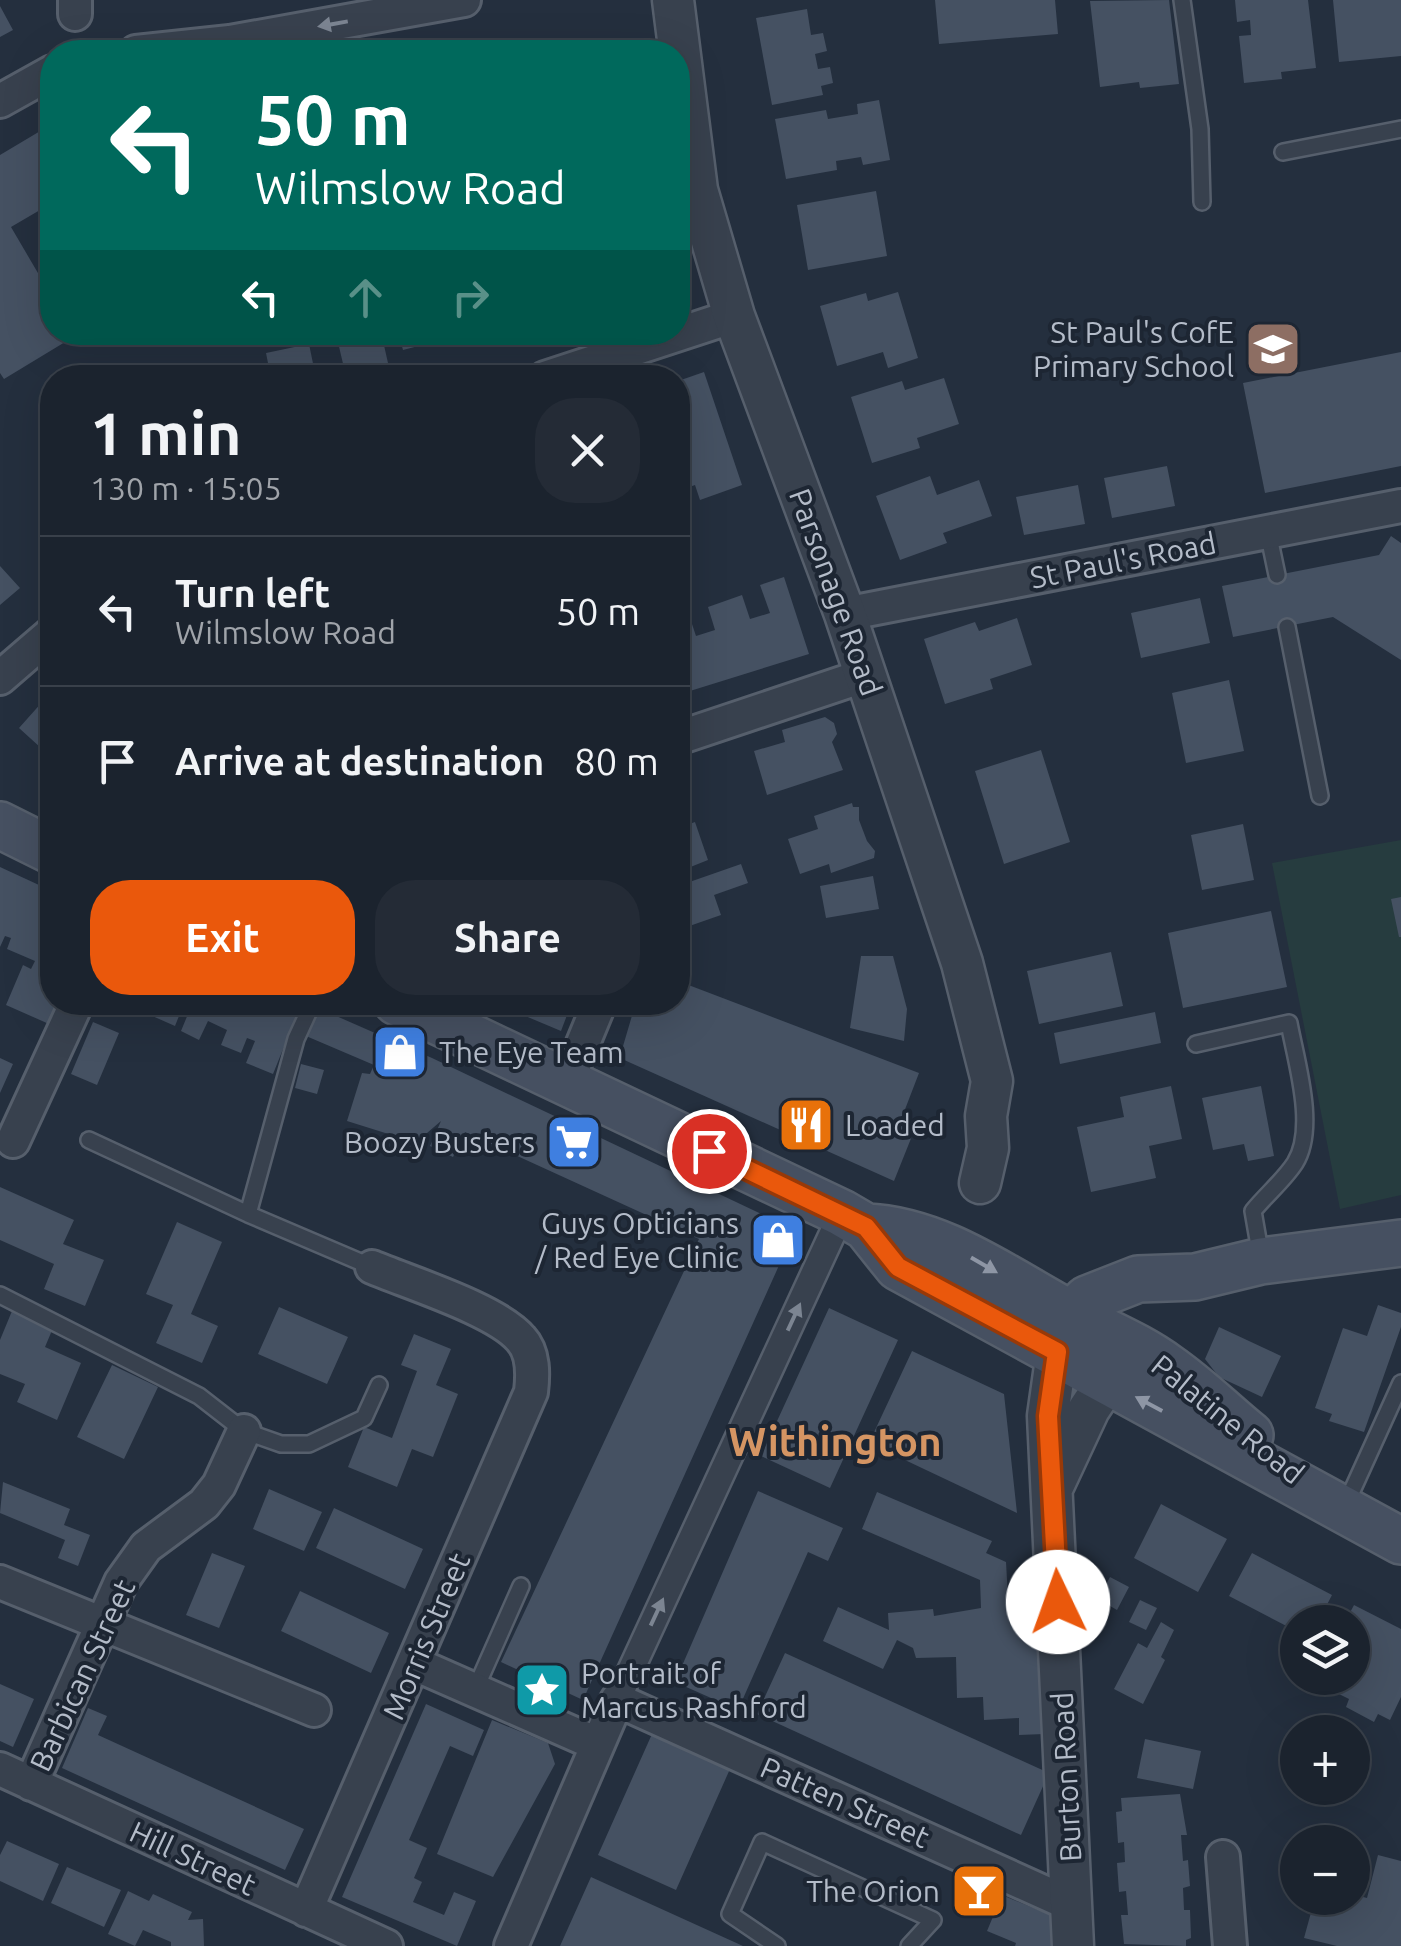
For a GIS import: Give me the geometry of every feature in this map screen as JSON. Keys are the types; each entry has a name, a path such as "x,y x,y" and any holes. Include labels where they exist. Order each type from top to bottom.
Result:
{"main road":[{"path":"0,825 40,846"},
{"path":"425,1015 854,1220 894,1228 966,1254 1064,1334 1087,1299 1138,1279 1195,1278 1262,1261 1401,1244"},
{"path":"1107,1382 1154,1304 1195,1278"},
{"name":"Palatine Road","path":"1064,1334 1128,1342 1168,1367 1336,1504"},
{"name":"Palatine Road","path":"1064,1334 1107,1382 1401,1541"}],"street":[{"path":"265,40 464,0"},
{"name":"Parsonage Road","path":"673,0 678,40"},
{"path":"0,101 40,79"},
{"name":"Parsonage Road","path":"690,135 697,190 734,316 846,614 962,963 992,1081 986,1116 988,1148 980,1183"},
{"path":"690,331 734,316"},
{"path":"585,365 646,345"},
{"name":"St Paul's Road","path":"846,614 1401,506"},
{"path":"0,678 40,643"},
{"path":"690,734 866,675"},
{"path":"13,1142 71,1015"},
{"path":"568,1082 595,1015"},
{"path":"511,1946 616,1700 854,1220"},
{"name":"Morris Street","path":"306,1910 531,1392 530,1360 520,1338 496,1319 372,1267"},
{"name":"Burton Road","path":"1064,1334 1048,1416 1073,1946"},
{"name":"Burton Road","path":"1052,1488 1088,1410 1107,1382"},
{"name":"Barbican Street","path":"31,1784 121,1582 146,1547 194,1512 220,1485 244,1430"},
{"path":"0,1582 314,1710"},
{"path":"415,1664 597,1744"},
{"name":"Patten Street","path":"616,1700 1072,1905"},
{"name":"Hill Street","path":"0,1769 386,1946"},
{"path":"1223,1857 1230,1946"}],"lane":[{"path":"1182,0 1200,128 1202,202"},
{"path":"1283,152 1401,130"},
{"path":"1268,532 1277,575"},
{"path":"1288,626 1320,796"},
{"path":"248,1214 296,1038 307,1015"},
{"path":"1196,1044 1289,1023 1303,1100 1304,1134 1296,1162 1253,1211 1262,1261"},
{"path":"90,1140 372,1267"},
{"path":"0,1295 199,1396 244,1430 281,1444 309,1444 364,1418 379,1385"},
{"path":"1336,1504 1401,1382"},
{"path":"475,1690 521,1586"},
{"path":"777,1946 730,1914 762,1842 934,1920 909,1946"}],"green space":[{"path":"1401,840 1401,1195 1340,1209 1272,863"}],"building":[{"path":"935,0 1055,0 1058,34 939,44"},
{"path":"1169,0 1179,84 1140,88 1139,82 1100,87 1090,1"},
{"path":"1235,0 1308,0 1316,68 1281,72 1282,79 1244,83 1239,36 1251,35 1250,20 1237,22"},
{"path":"1333,0 1401,0 1401,56 1339,62"},
{"path":"0,6 13,30 0,37"},
{"path":"807,9 811,35 823,33 827,51 815,54 818,69 830,67 833,83 821,86 823,95 772,105 756,18"},
{"path":"879,100 890,160 863,165 861,157 836,161 837,170 786,179 775,119 826,110 828,119 858,114 857,104"},
{"path":"40,131 40,210 11,227 40,277 40,345 60,345 4,379 0,373 0,155"},
{"path":"876,191 887,256 808,270 797,205"},
{"path":"898,292 918,358 888,368 883,352 837,366 820,306 866,293 868,301"},
{"path":"309,345 313,365 268,365 266,353"},
{"path":"339,345 384,345 388,363 343,365"},
{"path":"1401,352 1401,466 1265,493 1243,383"},
{"path":"704,372 742,485 700,500 695,485 690,487 690,377"},
{"path":"944,378 959,424 917,438 920,448 872,463 851,397 902,381 905,390"},
{"path":"1167,466 1175,506 1112,518 1104,478"},
{"path":"930,476 937,495 979,480 992,516 943,533 947,543 900,560 876,496"},
{"path":"1078,485 1085,524 1024,535 1016,497"},
{"path":"1391,536 1401,543 1401,660 1333,617 1233,637 1222,586 1379,555"},
{"path":"0,566 20,588 0,605"},
{"path":"784,577 809,654 690,691 690,618 696,636 715,630 708,607 742,595 750,619 770,613 760,585"},
{"path":"1200,598 1210,643 1141,658 1131,613"},
{"path":"1017,618 1032,665 990,679 993,689 945,704 924,639 975,622 979,631"},
{"path":"1229,680 1244,751 1186,763 1172,693"},
{"path":"40,704 40,747 19,728"},
{"path":"825,717 834,723 837,734 832,742 843,770 767,795 754,751 785,742 782,730"},
{"path":"1041,750 1070,842 1004,864 975,771"},
{"path":"852,803 859,807 859,820 875,851 874,858 831,873 829,864 800,874 788,839 818,829 814,816"},
{"path":"695,822 708,860 690,867 690,824"},
{"path":"1243,824 1254,880 1202,890 1191,835"},
{"path":"741,864 748,883 714,895 721,915 690,926 690,882"},
{"path":"0,867 40,885 40,1015 53,1015 49,1024 6,1005 23,965 31,969 35,961 7,949 11,938 5,936 0,947"},
{"path":"873,876 879,909 826,918 820,886"},
{"path":"1401,897 1401,937 1399,937 1391,899"},
{"path":"1271,911 1287,987 1183,1008 1168,933"},
{"path":"1111,952 1123,1006 1039,1024 1027,971"},
{"path":"861,956 893,956 907,1009 904,1041 850,1028"},
{"path":"690,986 919,1073 899,1125 914,1131 894,1181 622,1059 632,1015 690,1015"},
{"path":"1155,1012 1161,1043 1060,1064 1054,1033"},
{"path":"150,1015 179,1015 175,1026"},
{"path":"188,1015 297,1015 273,1074 246,1063 255,1041 247,1038 241,1053 221,1045 227,1030 208,1021 199,1040 181,1031"},
{"path":"315,1015 334,1015 795,1230 583,1700 501,1662 699,1239 465,1132 453,1157 430,1146 441,1121 420,1139 399,1133 398,1137 347,1121 362,1073 370,1074 374,1065 306,1036"},
{"path":"523,1015 567,1015 561,1031"},
{"path":"93,1022 119,1033 97,1085 71,1074"},
{"path":"0,1058 13,1064 0,1093"},
{"path":"301,1064 324,1070 317,1094 295,1088"},
{"path":"1171,1086 1182,1139 1149,1146 1156,1178 1091,1192 1077,1127 1124,1117 1120,1097"},
{"path":"1261,1086 1274,1156 1248,1161 1244,1144 1213,1150 1202,1098"},
{"path":"0,1187 74,1220 63,1244 104,1260 85,1306 44,1289 54,1264 0,1240"},
{"path":"177,1222 222,1242 191,1314 218,1326 202,1363 156,1343 173,1305 146,1294"},
{"path":"1378,1305 1401,1313 1401,1327 1364,1432 1329,1421 1332,1414 1315,1408 1343,1328 1367,1336"},
{"path":"279,1307 348,1337 327,1384 258,1354"},
{"path":"829,1308 898,1340 830,1488 761,1456"},
{"path":"12,1311 53,1328 45,1347 81,1363 57,1420 17,1402 25,1384 0,1374 0,1340"},
{"path":"1219,1327 1281,1356 1262,1397 1219,1377 1205,1359"},
{"path":"414,1334 451,1349 436,1385 458,1394 433,1457 412,1449 397,1487 348,1467 364,1427 392,1438 417,1371 401,1365"},
{"path":"912,1351 1004,1394 1017,1513 869,1443"},
{"path":"112,1365 158,1387 124,1459 77,1437"},
{"path":"3,1482 70,1509 64,1525 90,1535 78,1566 58,1558 65,1540 0,1513"},
{"path":"269,1489 322,1512 304,1551 253,1529"},
{"path":"758,1491 843,1528 828,1561 808,1552 738,1710 675,1682"},
{"path":"877,1492 992,1541 986,1553 1006,1562 1008,1598 1038,1597 1044,1734 1019,1735 1019,1718 984,1720 983,1697 957,1698 956,1657 916,1658 913,1648 897,1640 883,1669 823,1641 838,1607 889,1630 888,1613 933,1609 934,1616 981,1608 980,1580 862,1529"},
{"path":"1161,1504 1227,1539 1198,1592 1134,1558"},
{"path":"334,1508 423,1549 405,1589 316,1548"},
{"path":"212,1553 245,1566 219,1628 186,1615"},
{"path":"1252,1553 1332,1595 1327,1605 1280,1605 1280,1623 1229,1596"},
{"path":"1110,1577 1129,1587 1117,1610 1098,1599"},
{"path":"300,1591 389,1633 371,1673 281,1631"},
{"path":"1140,1600 1157,1608 1146,1630 1129,1622"},
{"path":"1370,1613 1401,1629 1401,1697 1390,1720 1378,1714 1374,1722 1370,1715 1346,1707 1349,1699 1341,1695 1370,1695"},
{"path":"1161,1622 1174,1630 1161,1657 1165,1660 1143,1704 1114,1689 1138,1643 1147,1648"},
{"path":"785,1653 1049,1773 1021,1835 757,1714"},
{"path":"0,1684 34,1699 13,1747 0,1741"},
{"path":"426,1704 484,1730 473,1756 450,1746 409,1840 427,1848 414,1878 422,1882 413,1902 444,1915 454,1892 476,1901 457,1946 342,1897"},
{"path":"88,1708 107,1716 98,1735 304,1829 285,1870 62,1768"},
{"path":"492,1720 548,1743 555,1764 493,1877 437,1854"},
{"path":"652,1734 730,1769 676,1890 598,1855"},
{"path":"1145,1739 1201,1751 1193,1789 1137,1778"},
{"path":"1180,1794 1187,1835 1181,1835 1183,1861 1188,1860 1190,1886 1183,1888 1184,1910 1190,1910 1191,1938 1186,1940 1186,1946 1124,1944 1121,1915 1128,1915 1126,1891 1119,1892 1117,1863 1125,1862 1124,1842 1118,1843 1116,1812 1122,1811 1121,1798"},
{"path":"7,1841 59,1864 43,1901 0,1881 0,1855"},
{"path":"1378,1855 1401,1861 1401,1946 1337,1946 1304,1938 1310,1915 1370,1915 1370,1886"},
{"path":"67,1867 121,1890 104,1927 51,1903"},
{"path":"591,1877 743,1946 560,1946"},
{"path":"128,1891 149,1901 153,1894 192,1912 188,1920 203,1919 204,1946 171,1946 171,1942 143,1930 135,1946 108,1934"},
{"path":"1002,1895 1055,1917 1055,1946 1015,1946 1016,1943 987,1931"}],"place":[{"name":"St Paul's CofE Primary School","path":"1273,349"},
{"name":"The Eye Team","path":"400,1052"},
{"name":"Loaded","path":"806,1125"},
{"name":"Boozy Busters","path":"574,1142"},
{"name":"Guys Opticians / Red Eye Clinic","path":"778,1240"},
{"name":"Portrait of Marcus Rashford","path":"542,1690"},
{"name":"The Orion","path":"979,1891"}],"district":[{"name":"Withington","path":"835,1441"}],"route":[{"path":"709,1151 842,1213 866,1227 898,1267 1057,1352 1048,1416 1058,1602"}]}
